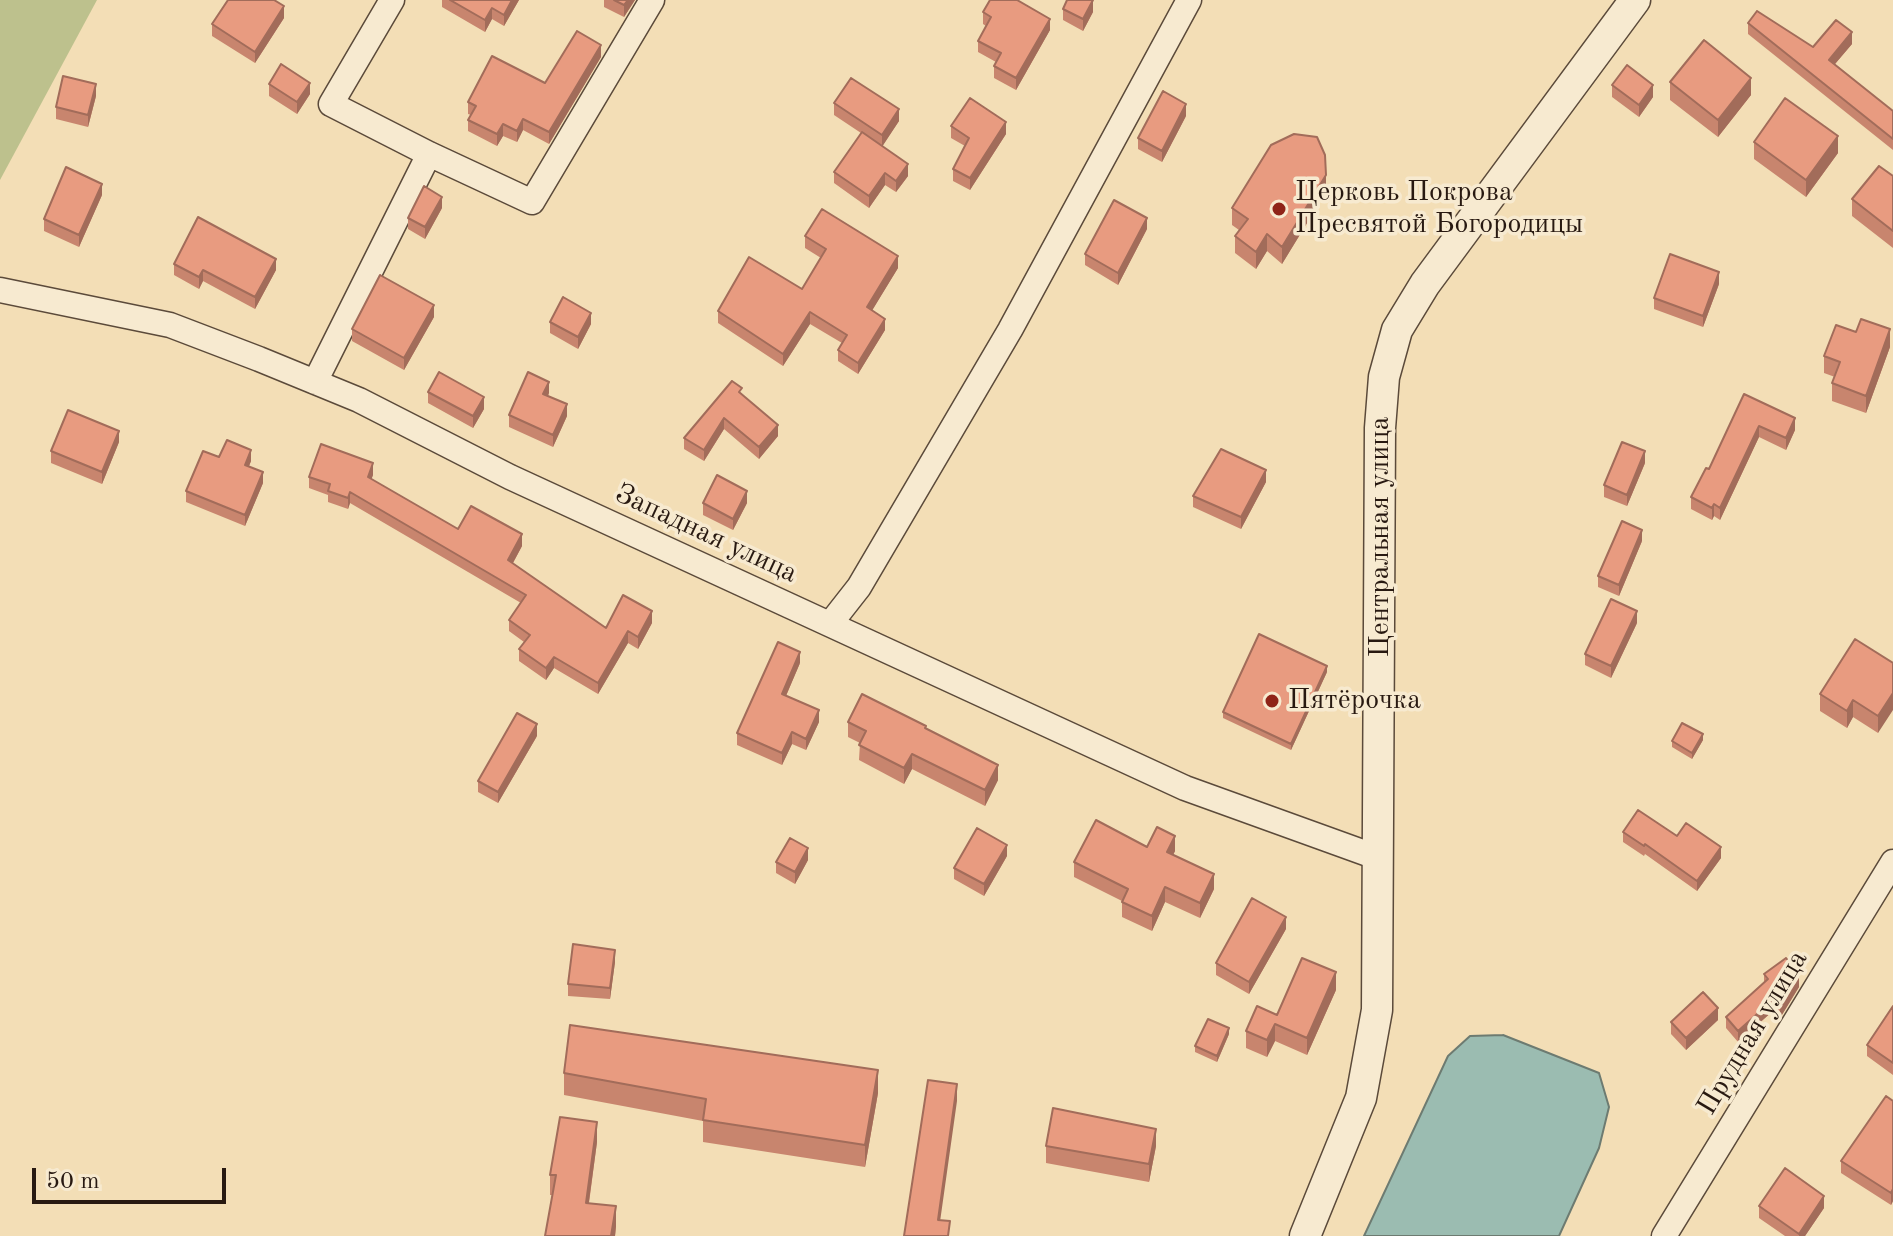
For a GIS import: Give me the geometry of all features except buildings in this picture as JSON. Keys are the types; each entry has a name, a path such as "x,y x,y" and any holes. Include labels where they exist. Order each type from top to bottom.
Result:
{"street":[{"path":"392,0 331,104 532,202 652,0"},
{"path":"830,624 859,587 1010,330 1189,0"},
{"name":"Центральная улица","path":"1305,1236 1361,1098 1377,1010 1380,428 1384,377 1397,330 1425,284 1635,0"},
{"path":"315,382 429,154"},
{"name":"Западная улица","path":"0,290 170,325 359,400 510,477 1185,788 1379,858"},
{"name":"Прудная улица","path":"1664,1236 1893,862"}],"green space":[{"path":"0,0 97,0 0,180"}],"water":[{"path":"1503,1035 1599,1073 1609,1107 1599,1148 1559,1236 1364,1236 1448,1056 1470,1036"}],"place":[{"name":"Церковь Покрова Пресвятой Богородицы","path":"1279,209"},
{"name":"Пятёрочка","path":"1272,701"}]}
